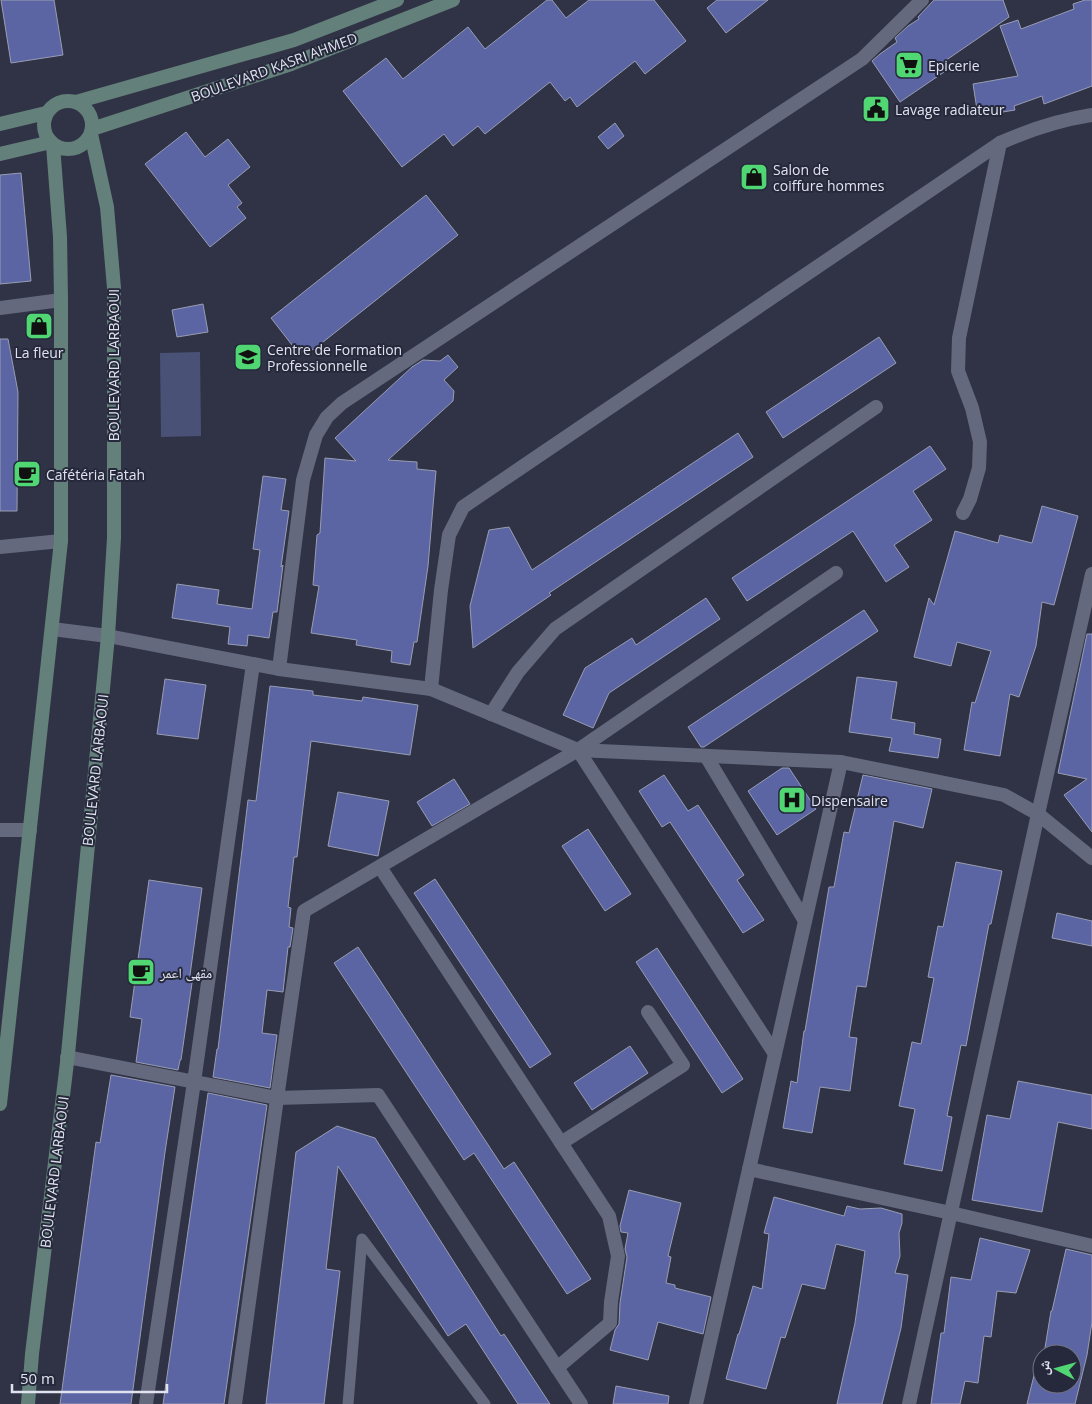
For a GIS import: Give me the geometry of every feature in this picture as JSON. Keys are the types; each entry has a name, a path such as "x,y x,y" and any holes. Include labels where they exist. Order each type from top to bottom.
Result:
{"main road":[{"name":"BOULEVARD KASRI AHMED","path":"76,102 294,40 396,0"},
{"name":"BOULEVARD KASRI AHMED","path":"91,132 291,64 430,4 453,0"},
{"path":"59,102 76,102 89,113 92,121 91,132 84,144 76,148 60,148 52,143 44,130 46,113 59,102"},
{"path":"0,124 46,113"},
{"name":"BOULEVARD LARBAOUI","path":"28,1404 33,1344 67,1057 108,636 114,538 114,288 107,207 91,132"},
{"path":"0,154 52,143"},
{"path":"0,1104 61,541 60,236 52,143"}],"street":[{"path":"279,669 303,480 316,435 326,418 342,403 862,59 922,0"},
{"path":"431,689 441,590 449,535 463,507 1000,143 1040,127 1092,115"},
{"path":"963,513 970,499 979,468 980,442 972,408 958,371 959,338 1000,143"},
{"path":"0,308 61,300"},
{"path":"491,714 518,672 555,629 876,407"},
{"path":"0,547 61,541"},
{"path":"235,1404 304,911 578,750 836,573"},
{"path":"909,1404 1092,574"},
{"path":"52,629 108,636 279,669 431,689 578,750 841,762 1004,795 1038,814 1092,858"},
{"path":"146,1404 253,664"},
{"path":"578,750 775,1054"},
{"path":"706,756 805,920"},
{"path":"696,1404 841,762"},
{"path":"0,830 30,830"},
{"path":"380,867 609,1216 618,1256 610,1323 557,1368"},
{"path":"561,1143 683,1065 648,1012"},
{"path":"67,1057 278,1098 378,1095 581,1404"},
{"path":"749,1169 1092,1246"}],"lane":[{"path":"348,1404 362,1238 485,1404"}],"shaded area":[{"path":"200,352 201,436 161,437 160,353"}],"building":[{"path":"1,0 54,0 63,55 11,63"},
{"path":"547,0 552,0 566,18 589,0 654,0 686,41 645,74 635,61 577,107 570,97 565,101 550,82 485,134 478,126 453,146 444,134 402,167 343,91 386,58 403,79 468,27 485,49"},
{"path":"717,0 768,0 726,33 707,8"},
{"path":"934,0 1003,0 1009,17 942,63 947,70 900,102 872,61 897,42 895,38 919,19 918,17"},
{"path":"1092,0 1092,86 1044,104 1042,96 1014,106 1015,110 978,116 973,84 1018,76 1000,26 1018,20 1021,29 1074,9 1073,4"},
{"path":"615,123 624,136 608,149 598,137"},
{"path":"186,132 205,157 228,139 250,167 228,185 242,203 237,207 246,218 210,247 145,164"},
{"path":"21,173 31,281 0,284 0,175"},
{"path":"426,195 458,235 313,350 309,346 299,354 271,318"},
{"path":"203,304 208,332 177,337 172,310"},
{"path":"879,337 896,363 783,438 766,412"},
{"path":"0,339 8,339 18,392 17,511 0,511"},
{"path":"448,355 458,367 444,380 454,391 453,401 388,460 417,462 417,469 436,471 428,566 417,642 414,642 410,665 391,662 392,651 356,645 357,640 311,633 319,586 313,585 317,535 320,533 325,458 356,461 335,438 412,367 423,360 440,361"},
{"path":"738,433 753,457 549,593 551,595 473,648 470,606 489,530 509,527 532,570"},
{"path":"930,446 946,469 913,491 932,520 894,545 909,567 886,582 853,531 747,601 732,578"},
{"path":"263,476 286,479 281,510 289,511 277,612 273,612 269,638 248,635 247,646 228,644 230,627 172,618 177,584 219,590 217,604 252,609 260,550 253,549"},
{"path":"1042,506 1078,516 1054,605 1042,602 1036,646 1019,697 1010,694 1000,756 964,750 972,702 975,703 991,651 957,642 951,666 914,657 929,598 934,605 955,531 998,543 1000,535 1032,543"},
{"path":"706,598 720,619 609,693 593,728 563,715 585,668 632,638 636,645"},
{"path":"864,610 878,631 704,747 701,747 688,727"},
{"path":"1087,634 1092,634 1092,832 1064,795 1087,779 1058,773"},
{"path":"857,677 897,682 891,719 915,723 914,734 941,739 938,758 889,751 892,738 849,732"},
{"path":"165,679 206,685 198,739 157,734"},
{"path":"270,686 313,691 313,695 362,701 363,697 418,705 410,755 311,741 297,857 294,857 288,907 291,908 289,927 293,928 290,947 288,947 283,992 267,990 262,1033 277,1035 270,1088 213,1077 248,800 256,801"},
{"path":"782,768 789,768 816,809 777,835 748,791"},
{"path":"664,775 688,811 698,805 744,875 737,880 764,920 743,933 670,822 662,827 639,791"},
{"path":"863,775 932,789 923,828 894,821 866,987 857,986 849,1037 857,1038 850,1091 820,1087 812,1133 783,1128 791,1081 797,1083 829,887 834,887 844,832 849,833"},
{"path":"454,779 470,804 432,826 417,802"},
{"path":"338,792 389,801 378,856 328,846"},
{"path":"588,829 631,894 605,911 562,846"},
{"path":"956,862 1002,871 991,924 989,924 966,1046 961,1045 947,1116 952,1117 942,1171 904,1164 915,1109 899,1106 912,1042 921,1044 934,978 928,977 938,926 943,927"},
{"path":"435,879 551,1054 530,1068 414,893"},
{"path":"149,880 202,888 190,975 193,976 178,1070 136,1062 142,1019 130,1017"},
{"path":"1057,913 1092,921 1092,946 1052,938"},
{"path":"358,947 504,1169 514,1162 591,1279 567,1294 474,1153 464,1160 334,963"},
{"path":"657,948 743,1079 722,1093 636,962"},
{"path":"630,1046 648,1073 592,1110 574,1083"},
{"path":"111,1075 175,1087 131,1404 60,1404 96,1142 100,1143"},
{"path":"1018,1081 1092,1095 1092,1129 1058,1122 1042,1212 972,1200 987,1115 1010,1119"},
{"path":"208,1093 267,1105 224,1404 163,1404"},
{"path":"337,1126 375,1138 501,1336 504,1334 550,1404 518,1404 466,1324 448,1336 338,1166 326,1269 340,1271 324,1404 266,1404 296,1152"},
{"path":"629,1190 681,1203 668,1256 671,1257 666,1283 675,1285 675,1288 711,1297 703,1334 658,1322 648,1360 610,1350 615,1330 619,1324 627,1257 625,1249 628,1233 621,1232 620,1226"},
{"path":"774,1197 844,1216 847,1206 860,1209 881,1208 902,1214 899,1233 900,1256 895,1273 908,1275 901,1328 882,1404 837,1404 855,1323 865,1251 836,1244 825,1289 802,1284 785,1338 781,1337 766,1389 726,1379 753,1286 762,1289 769,1234 764,1233"},
{"path":"980,1238 1030,1250 1016,1293 997,1291 991,1337 984,1336 978,1383 965,1381 960,1404 931,1404 941,1333 944,1333 951,1277 971,1280"},
{"path":"1066,1249 1092,1255 1092,1322 1082,1375 1082,1344 1046,1344"},
{"path":"1032,1384 1032,1394 1077,1394 1075,1404 1027,1404"},
{"path":"616,1386 669,1396 668,1404 613,1404"}],"place":[{"name":"Epicerie","path":"909,65"},
{"name":"Lavage radiateur","path":"876,109"},
{"name":"Salon de coiffure hommes","path":"754,177"},
{"name":"La fleur","path":"39,326"},
{"name":"Centre de Formation Professionnelle","path":"248,357"},
{"name":"Cafétéria Fatah","path":"27,474"},
{"name":"Dispensaire","path":"792,800"},
{"name":"مقهى اعمر","path":"141,972"}]}
